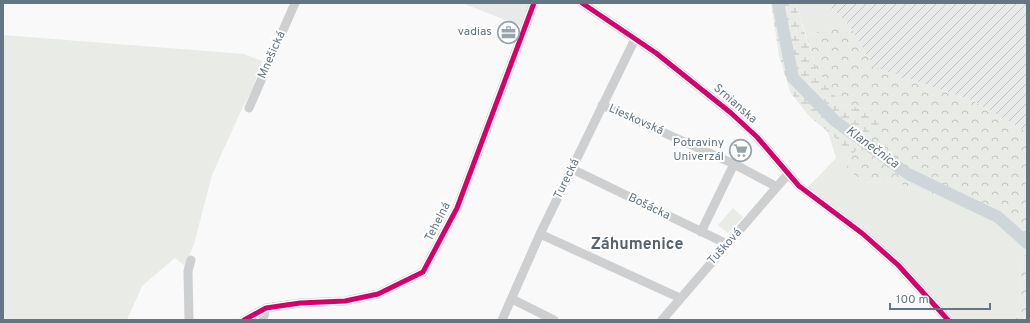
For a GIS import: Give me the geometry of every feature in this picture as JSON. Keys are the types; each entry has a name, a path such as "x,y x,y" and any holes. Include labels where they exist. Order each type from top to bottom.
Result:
{"street":[{"name":"Mnešická","path":"249,108 295,3"},
{"name":"Tehelná","path":"244,320 266,308 300,303 345,301 378,294 423,272 457,208 534,3"},
{"name":"Srnianska","path":"582,3 676,68 731,113 756,137 788,174 806,192 863,234 898,265 948,320"},
{"name":"Turecká","path":"502,320 540,234 635,39"},
{"name":"Lieskovská","path":"602,105 734,164 777,187"},
{"path":"701,232 734,164"},
{"name":"Bošácka","path":"572,170 727,244"},
{"name":"Tušková","path":"662,320 788,174"},
{"path":"540,234 680,298"},
{"path":"189,320 188,271 191,260"},
{"path":"512,299 554,320"},
{"path":"263,320 266,308"}],"shaded area":[{"path":"462,3 531,3 521,26"},
{"path":"825,3 1027,3 1027,132 971,100 874,67 848,23"}],"green space":[{"path":"771,3 795,3 816,68 835,96 838,104 872,110 880,122 871,137 849,157 839,141 809,116 790,92 779,55"},
{"path":"795,3 825,3 848,23 806,35"},
{"path":"848,23 874,67 971,100 1027,132 1027,234 1006,229 970,207 939,196 897,183 862,182 847,168 849,157 871,137 872,110 838,104 835,96 816,68 806,35"},
{"path":"3,35 244,54 262,61 253,88 212,175 194,244 185,266 175,258 142,286 127,320 3,320"},
{"path":"828,132 839,141 849,157 847,168 862,182 897,183 939,196 970,207 1006,229 1027,234 1027,253 1020,261 1019,315 1015,320 953,320 930,293 862,228 808,187 836,158"},
{"path":"733,208 743,217 728,233 718,225"},
{"path":"1027,253 1027,320 1015,320 1019,315 1020,261"}],"waterway":[{"name":"Klanečnica","path":"778,3 793,78 835,121 908,174 998,217 1027,243"},
{"path":"1015,232 1027,232"}],"cycle path":[{"path":"244,320 266,308 300,303 345,301 378,294 423,272 457,208 534,3"},
{"path":"582,3 656,53 731,113 757,137 799,186 863,234 898,265 948,320"}],"place":[{"name":"vadias","path":"508,32"},
{"name":"Potraviny Univerzál","path":"740,150"}],"district":[{"name":"Záhumenice","path":"637,245"}]}
